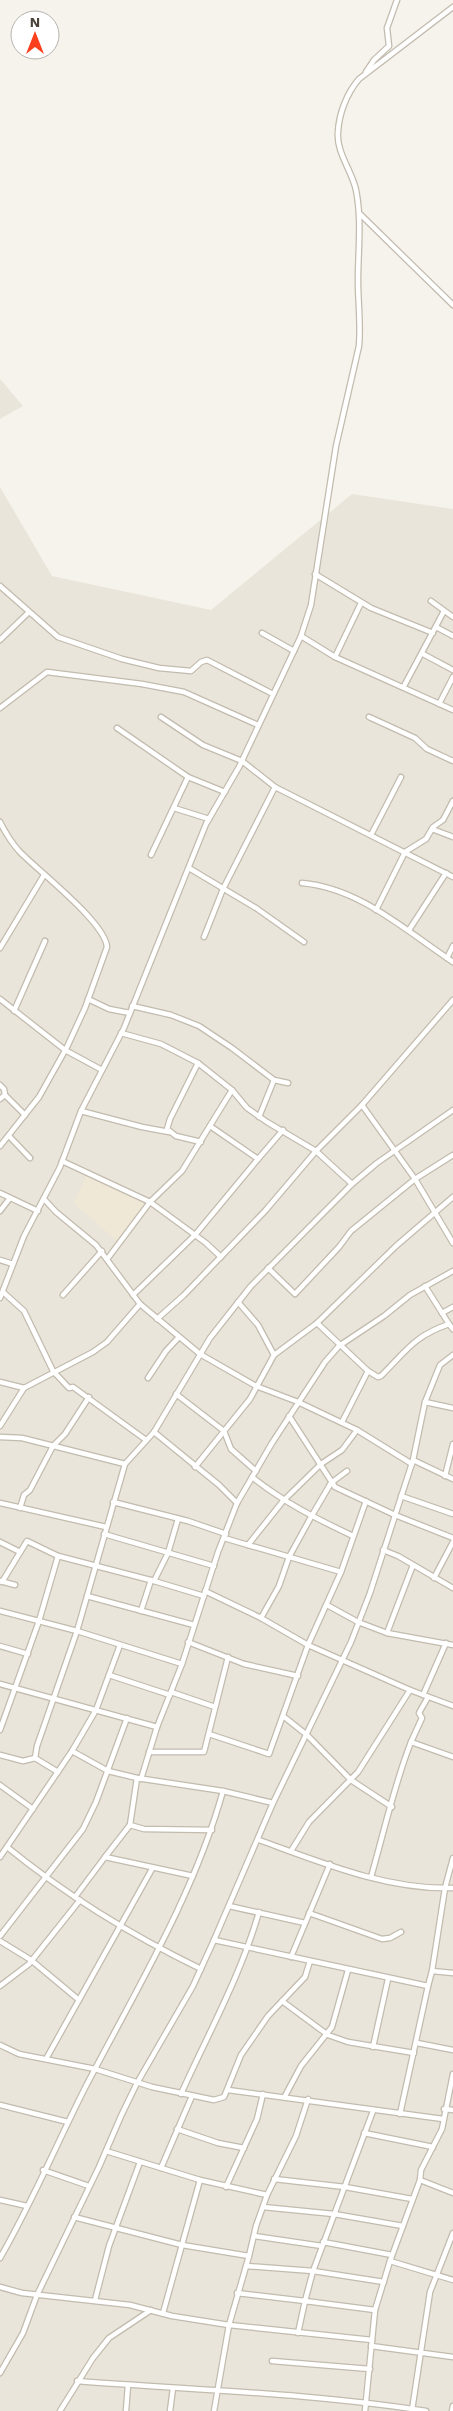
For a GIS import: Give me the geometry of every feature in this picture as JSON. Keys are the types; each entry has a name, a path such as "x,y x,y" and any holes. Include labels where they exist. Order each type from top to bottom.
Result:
{"street":[{"path":"365,74 374,60 389,46 387,28 397,0"},
{"path":"0,1298 24,1236 62,1161 81,1111 130,1013 209,819 242,761 301,636 311,606 336,446 359,346 360,214 356,188 339,143 338,131 351,89 365,74 453,6"},
{"path":"360,214 453,305"},
{"path":"315,574 361,603 433,633"},
{"path":"0,586 28,613 58,637 122,659 159,668 191,671 201,662 207,660 273,694"},
{"path":"430,601 453,617"},
{"path":"336,657 361,603"},
{"path":"404,686 423,654 444,611"},
{"path":"0,640 28,613"},
{"path":"436,627 453,636"},
{"path":"262,633 294,651"},
{"path":"301,636 336,657 404,686 453,710"},
{"path":"423,654 453,670"},
{"path":"0,708 47,672 142,684 184,692 258,725"},
{"path":"438,704 453,677"},
{"path":"161,717 203,745 242,761 275,787 453,877"},
{"path":"369,717 416,738 427,749 453,761"},
{"path":"117,728 188,777 225,792"},
{"path":"151,854 188,777"},
{"path":"371,835 401,778"},
{"path":"204,937 223,888 275,787"},
{"path":"376,910 405,852 425,840 432,829 443,820 453,801"},
{"path":"174,808 209,819"},
{"path":"0,822 18,850 94,924 106,942 104,959 65,1050 39,1098 0,1146"},
{"path":"432,829 453,838"},
{"path":"189,868 256,908 304,942"},
{"path":"409,930 446,873"},
{"path":"0,948 44,874"},
{"path":"302,883 331,887 376,910 409,930 453,962"},
{"path":"14,1011 45,941"},
{"path":"447,958 453,946"},
{"path":"0,999 65,1050 102,1070"},
{"path":"88,999 109,1009 130,1013"},
{"path":"158,1319 221,1257 264,1211 316,1151 362,1105 453,1000"},
{"path":"132,1006 171,1015 199,1026 274,1080 288,1083"},
{"path":"121,1033 161,1044 198,1063 232,1090 259,1117 316,1151 352,1184"},
{"path":"169,1132 170,1119 198,1063"},
{"path":"259,1117 274,1080"},
{"path":"0,1085 4,1089 5,1095 25,1114"},
{"path":"108,1258 150,1202 182,1171 232,1090"},
{"path":"0,1099 5,1095"},
{"path":"362,1105 415,1179 453,1243"},
{"path":"35,1758 52,1699 77,1631 125,1464 154,1432 200,1354 238,1302 268,1268 352,1184 453,1110"},
{"path":"81,1111 169,1132 176,1136 201,1142"},
{"path":"210,1126 258,1159"},
{"path":"133,1295 195,1235 283,1130"},
{"path":"9,1136 30,1158"},
{"path":"268,1268 295,1294 333,1254 351,1231 415,1179 453,1155"},
{"path":"62,1161 150,1202 221,1257"},
{"path":"0,1193 38,1211"},
{"path":"195,1467 250,1399 274,1355 317,1323 396,1246 453,1197"},
{"path":"0,1210 10,1198"},
{"path":"44,1199 56,1212 102,1251 140,1304 200,1354 256,1386 342,1422 412,1462 453,1479"},
{"path":"62,1295 102,1251"},
{"path":"0,1260 14,1264"},
{"path":"75,1897 130,1825 139,1778 148,1752 182,1664 204,1594 237,1503 252,1477 298,1402 325,1362 339,1346 425,1286 453,1271"},
{"path":"425,1286 453,1329"},
{"path":"3,1292 24,1310 53,1371 69,1388 74,1387 89,1397 146,1440"},
{"path":"238,1302 258,1325 274,1355"},
{"path":"0,1426 24,1388 53,1371 78,1360 107,1342 140,1304"},
{"path":"442,1313 453,1307"},
{"path":"317,1323 339,1346 368,1371 378,1377 415,1340 430,1330 449,1324"},
{"path":"148,1378 166,1351 179,1337"},
{"path":"0,2373 22,2333 37,2295 137,2083 202,1968 274,1804 342,1659 370,1593 412,1462 425,1402 440,1366 453,1355"},
{"path":"342,1422 368,1371"},
{"path":"0,1382 24,1388"},
{"path":"176,1394 224,1431 231,1448 256,1471"},
{"path":"20,1508 24,1495 30,1490 53,1446 65,1434 89,1397"},
{"path":"425,1402 453,1408"},
{"path":"289,1416 321,1464 331,1483 346,1494 453,1538"},
{"path":"248,1545 283,1501 321,1464 342,1450 357,1430"},
{"path":"154,1432 219,1485 237,1503"},
{"path":"0,1436 14,1437 125,1464"},
{"path":"445,1476 453,1445"},
{"path":"261,1618 279,1586 288,1557 311,1517 331,1483 347,1471"},
{"path":"252,1477 283,1501 311,1517 353,1536"},
{"path":"401,1496 453,1514"},
{"path":"208,1734 269,1754 308,1645 341,1572 366,1501"},
{"path":"113,1502 178,1519 248,1545 341,1572"},
{"path":"0,1503 106,1527"},
{"path":"141,1611 152,1580 168,1553 178,1519"},
{"path":"104,1534 214,1566"},
{"path":"15,1585 1,1582 28,1540 58,1556 204,1594 261,1618 308,1645 410,1690 453,1706"},
{"path":"0,1542 20,1552"},
{"path":"434,1578 453,1542"},
{"path":"383,1550 453,1588"},
{"path":"0,1730 39,1621 58,1556"},
{"path":"387,1633 413,1565"},
{"path":"87,1596 194,1625"},
{"path":"327,1605 358,1622 387,1633 453,1645"},
{"path":"0,1611 77,1631 182,1664"},
{"path":"188,1642 244,1664 298,1676"},
{"path":"422,1695 446,1643"},
{"path":"0,1857 72,1751 96,1710 120,1645"},
{"path":"0,1646 28,1654"},
{"path":"148,1752 204,1752 228,1657"},
{"path":"109,1675 214,1707"},
{"path":"0,1684 157,1727"},
{"path":"290,1851 309,1822 351,1780 410,1690"},
{"path":"371,1877 392,1807 400,1769 422,1718 419,1713 428,1697"},
{"path":"283,1716 351,1780 392,1807"},
{"path":"0,1936 83,1829 108,1771 127,1718"},
{"path":"411,1742 453,1757"},
{"path":"72,1751 108,1771 139,1778 223,1790 274,1804"},
{"path":"0,1755 23,1761 35,1758 58,1772"},
{"path":"0,1786 32,1809"},
{"path":"0,2258 43,2170 159,1948 193,1876 212,1830 223,1790"},
{"path":"130,1825 144,1829 212,1830"},
{"path":"258,1840 371,1877 415,1887 453,1888"},
{"path":"7,1847 45,1878 75,1897 159,1948 202,1968"},
{"path":"105,1858 193,1876"},
{"path":"400,2114 432,1971 445,1888 453,1858"},
{"path":"291,1957 330,1864"},
{"path":"46,2059 152,1869"},
{"path":"0,1986 31,1960 80,1900"},
{"path":"229,1906 305,1923"},
{"path":"181,2094 248,1946 259,1912"},
{"path":"309,1913 382,1938 390,1938 400,1932"},
{"path":"214,1940 248,1946 388,1979 428,1986"},
{"path":"0,1941 31,1960 79,2000"},
{"path":"0,2045 11,2051 95,2069 137,2083 181,2094 222,2099 228,2090 241,2055 258,2030 305,1977 310,1961"},
{"path":"285,2096 301,2066 328,2035 336,2017 348,1970"},
{"path":"432,1971 453,1973"},
{"path":"373,2047 388,1979"},
{"path":"282,2001 328,2035 373,2047 414,2053"},
{"path":"417,2043 453,2050"},
{"path":"364,2411 367,2402 375,2310 392,2255 420,2180 421,2170 442,2129 444,2109 453,2074"},
{"path":"228,2090 308,2099 373,2111 443,2119"},
{"path":"226,2187 257,2119 262,2094"},
{"path":"161,2168 192,2096"},
{"path":"214,2411 229,2325 237,2293 250,2256 262,2207 296,2136 308,2099"},
{"path":"0,2105 68,2122"},
{"path":"444,2109 453,2110"},
{"path":"298,2333 313,2271 373,2111"},
{"path":"177,2129 218,2143 244,2148"},
{"path":"364,2133 433,2146"},
{"path":"106,2150 200,2180 267,2195"},
{"path":"94,2300 114,2229 140,2162"},
{"path":"43,2170 89,2186"},
{"path":"274,2179 345,2187 412,2198"},
{"path":"163,2313 200,2180"},
{"path":"420,2180 453,2193"},
{"path":"0,2200 27,2206"},
{"path":"262,2207 334,2214 403,2226"},
{"path":"74,2217 114,2229 148,2235 182,2245 250,2256"},
{"path":"412,2410 428,2303 435,2275 453,2232"},
{"path":"254,2236 392,2255"},
{"path":"0,2247 6,2248"},
{"path":"390,2261 453,2280"},
{"path":"246,2266 313,2271 384,2282"},
{"path":"0,2287 37,2295 130,2305 229,2325 372,2340"},
{"path":"237,2293 375,2310"},
{"path":"60,2411 77,2381 109,2338 151,2310"},
{"path":"371,2346 420,2351 453,2357"},
{"path":"272,2362 370,2369"},
{"path":"77,2381 367,2402 426,2411"},
{"path":"126,2411 128,2385"},
{"path":"170,2411 173,2388"},
{"path":"452,2411 453,2406"}],"shaded area":[{"path":"0,379 23,406 0,419"},
{"path":"0,487 52,576 211,610 352,494 453,509 453,2411 0,2411"},
{"path":"87,1174 146,1202 118,1242 74,1203"}]}
